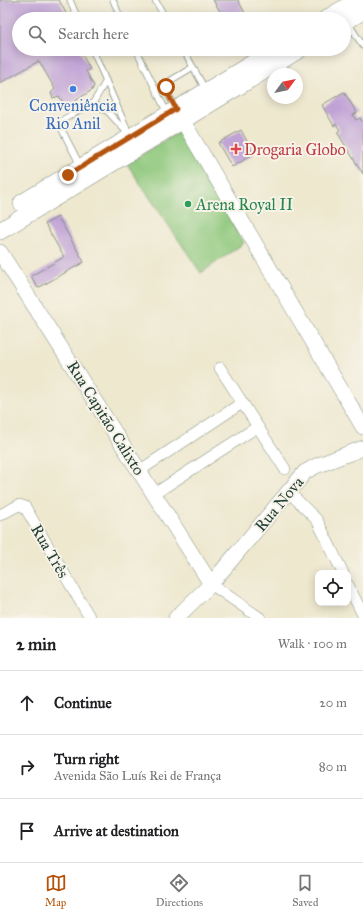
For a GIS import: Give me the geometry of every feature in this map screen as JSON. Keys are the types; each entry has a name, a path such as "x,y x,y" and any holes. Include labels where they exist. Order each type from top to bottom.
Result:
{"main road":[{"path":"338,12 358,0"},
{"path":"351,18 363,11"},
{"path":"0,230 176,114 206,91 264,56"},
{"path":"0,217 131,137 287,56"}],"street":[{"path":"176,114 363,427"},
{"name":"Rua Capitão Calixto","path":"0,252 211,584"},
{"path":"220,368 285,470"},
{"path":"139,471 242,403"},
{"path":"154,494 258,427"},
{"name":"Rua Nova","path":"176,618 211,584 310,469 363,448"},
{"path":"289,492 317,520 342,570"},
{"name":"Rua Três","path":"0,515 19,505 25,508 90,618"},
{"path":"211,584 260,618"},
{"path":"351,591 363,615"}],"lane":[{"path":"70,0 75,12"},
{"path":"113,0 118,12"},
{"path":"155,0 162,12"},
{"path":"351,29 363,46"},
{"path":"95,56 131,137"},
{"path":"140,56 176,114"},
{"path":"187,56 206,91"},
{"path":"176,114 167,92 168,82 193,67"},
{"path":"81,167 61,128 61,123 64,119 93,103 106,81"},
{"path":"93,103 108,112 131,137"}],"green space":[{"name":"Arena Royal II","path":"180,131 244,243 201,273 127,164"}],"building":[{"path":"0,0 59,0 65,12 12,12 12,56 83,56 90,69 86,71 94,86 92,90 66,107 59,96 53,98 51,93 55,89 39,61 0,83"},
{"path":"213,0 238,0 244,12 221,12"},
{"path":"344,92 357,113 353,115 356,120 360,118 363,123 363,174 337,132 340,130 336,124 334,126 322,105"},
{"name":"Drogaria Globo","path":"241,130 254,154 232,167 218,143"},
{"path":"58,217 84,262 38,288 31,276 64,257 45,224"}],"place":[{"name":"Conveniência Rio Anil","path":"73,89"},
{"name":"Drogaria Globo","path":"236,149"},
{"name":"Arena Royal II","path":"188,204"}],"route":[{"path":"68,175 176,109 166,87"}]}
